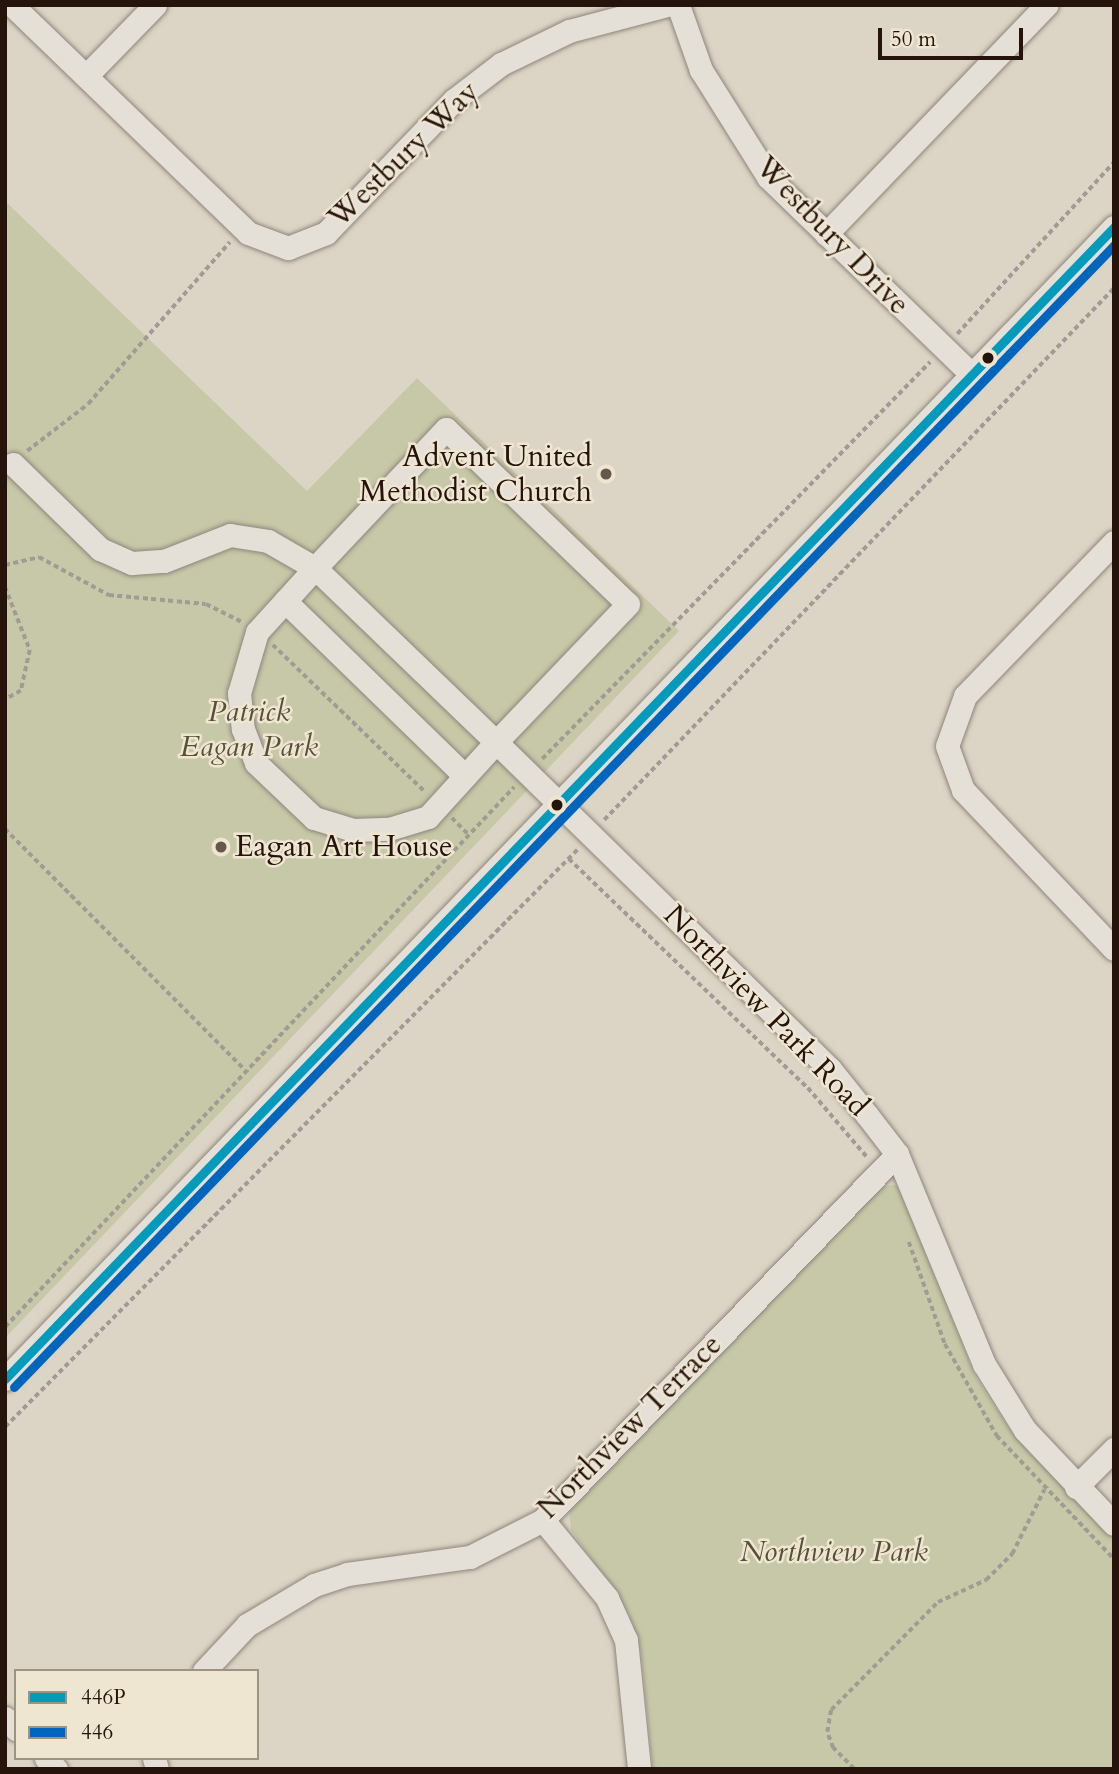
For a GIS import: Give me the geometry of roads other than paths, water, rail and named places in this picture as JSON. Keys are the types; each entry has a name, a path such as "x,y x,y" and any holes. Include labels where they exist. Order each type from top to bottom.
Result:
{"street":[{"name":"Westbury Way","path":"12,5 248,233 289,248 326,233 454,100 501,64 569,32 667,5"},
{"path":"86,76 155,5"},
{"name":"Westbury Drive","path":"678,5 701,70 733,129 768,177 972,375"},
{"path":"826,234 1041,7"},
{"path":"5,1379 1114,228"},
{"path":"446,429 628,604 496,741 428,817 389,829 353,830 314,818 280,790 256,762 243,729 239,693 257,632 315,568 446,429"},
{"name":"Northview Park Road","path":"13,464 100,549 132,563 164,562 230,535 268,541 315,568 529,772 830,1069 897,1154 984,1364 1025,1430 1114,1524"},
{"path":"1112,943 963,790 947,746 965,696 1114,542"},
{"path":"285,601 465,776"},
{"name":"Northview Terrace","path":"206,1669 247,1625 314,1585 347,1574 470,1557 542,1520 897,1154"},
{"path":"1069,1479 1114,1449"},
{"path":"542,1520 607,1598 625,1640 639,1769"}],"place":[{"name":"Advent United Methodist Church","path":"606,474"},
{"name":"Eagan Art House","path":"221,847"}],"park label":[{"name":"Patrick Eagan Park","path":"249,729"},
{"name":"Northview Park","path":"834,1552"}]}
